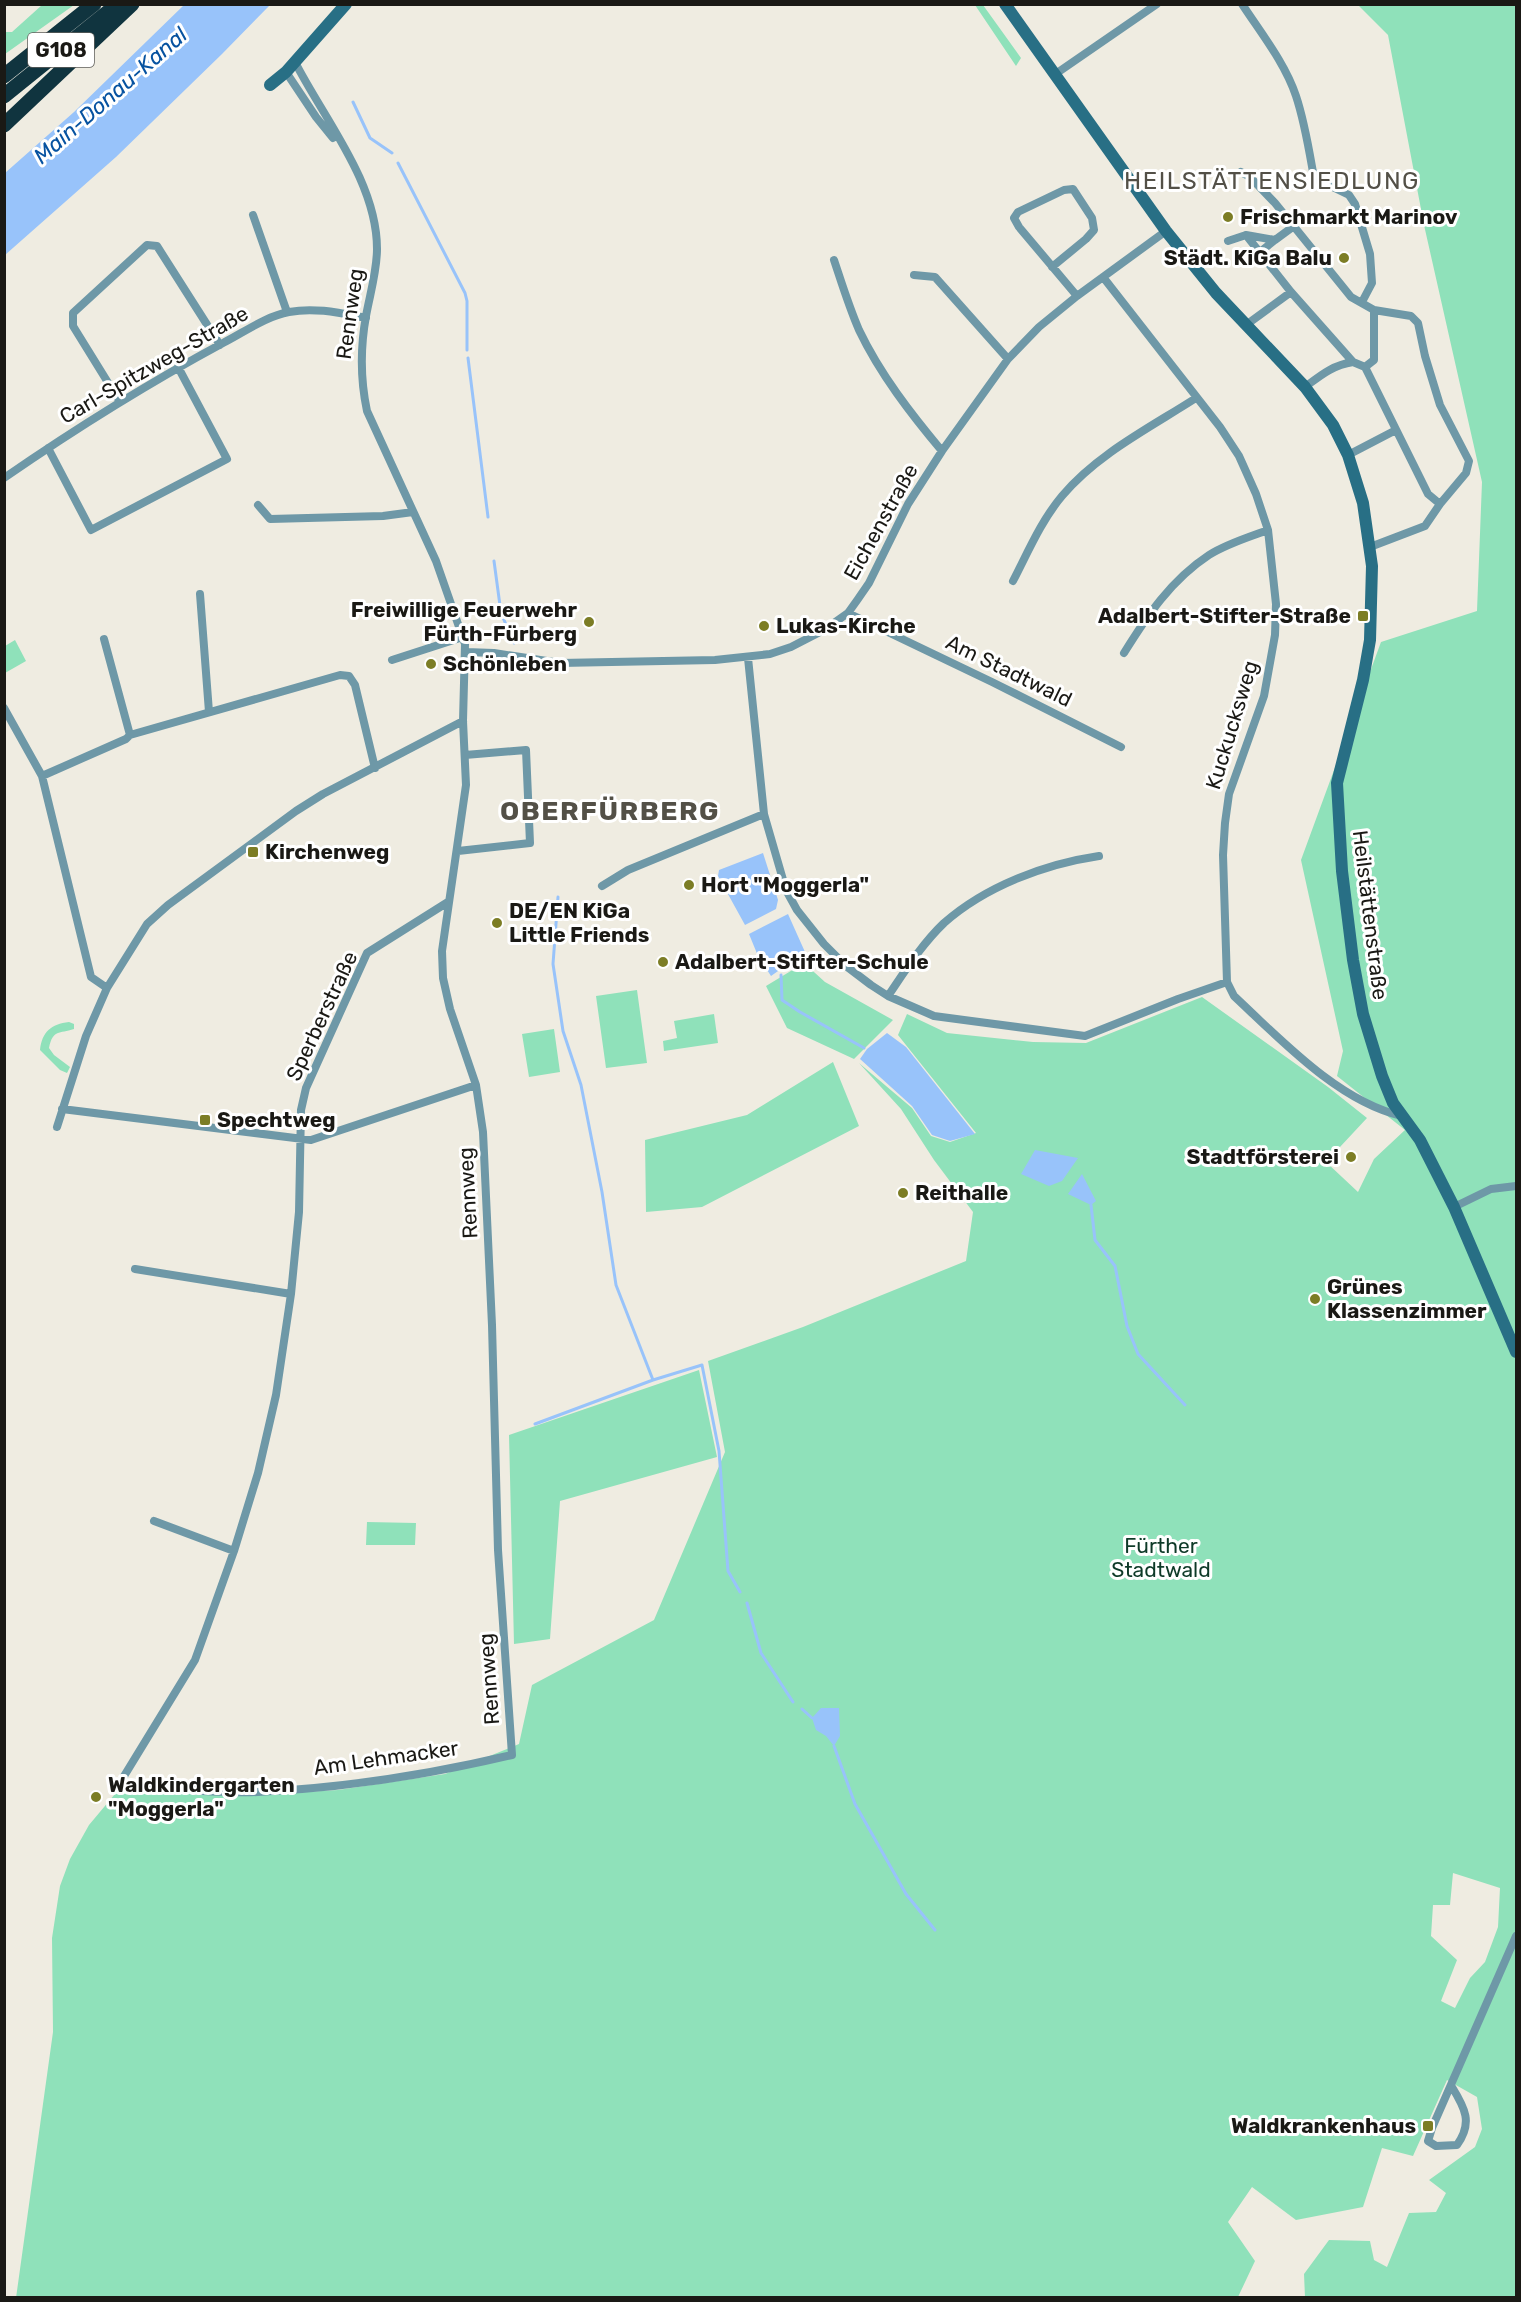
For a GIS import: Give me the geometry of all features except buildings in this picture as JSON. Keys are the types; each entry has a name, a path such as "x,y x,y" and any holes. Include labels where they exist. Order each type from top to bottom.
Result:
{"highway":[{"name":"G108","path":"4,76 94,4"},
{"name":"G108","path":"4,96 118,4"},
{"path":"4,125 132,4"},
{"path":"4,69 49,42"}],"street":[{"path":"270,85 286,72 346,4"},
{"name":"Heilstättenstraße","path":"1005,4 1166,231 1246,325 1305,387 1333,425 1348,455 1363,502 1372,566 1370,640 1363,680 1337,783 1342,871 1353,960 1363,1014 1393,1103 1420,1140 1454,1207 1516,1352"},
{"path":"1054,75 1157,4"},
{"path":"1242,4 1274,52 1295,94 1306,133 1314,177 1349,195 1355,204 1370,254 1372,283 1362,302"},
{"name":"Rennweg","path":"295,62 362,184 377,247 360,359 361,385 367,411 436,561 466,651 463,721 466,785 442,951 443,978 450,1009 476,1085 483,1132 492,1325 498,1550 512,1755"},
{"name":"Rennweg","path":"286,72 316,117 345,152"},
{"path":"1241,172 1250,177 1294,226 1351,297 1374,310 1411,316 1418,323 1440,405 1469,461 1466,473 1425,526 1370,547"},
{"path":"1052,267 1094,230 1092,218 1073,189 1064,190 1018,212 1014,218 1052,267 1077,296"},
{"path":"254,215 287,312"},
{"path":"1260,252 1294,226"},
{"name":"Eichenstraße","path":"466,651 494,652 560,663 748,658 791,647 824,630 848,613 869,583 908,504 942,451 1008,358 1039,327 1077,296 1166,231"},
{"path":"1228,241 1246,234 1275,240"},
{"path":"1246,234 1291,292 1353,362 1365,368 1428,494 1440,504"},
{"path":"120,402 73,326 73,313 147,245 157,246 220,345"},
{"path":"834,260 860,330 878,364 918,422 942,451"},
{"path":"914,275 935,278 1008,358"},
{"name":"Kuckucksweg","path":"1103,277 1220,427 1239,456 1269,530 1276,604 1275,635 1264,696 1228,794 1225,822 1223,855 1227,982"},
{"path":"1246,325 1291,292"},
{"name":"Carl-Spitzweg-Straße","path":"4,478 120,402 269,319 287,312 319,310 366,318"},
{"path":"1365,368 1374,360 1374,310"},
{"path":"1305,387 1327,370 1340,364 1353,362"},
{"path":"48,448 91,530 227,459 178,368"},
{"path":"1013,581 1061,496 1095,463 1196,398"},
{"path":"1348,455 1396,430"},
{"path":"258,505 270,519 383,516 413,512"},
{"path":"1124,653 1153,607 1181,577 1209,555 1269,530"},
{"path":"200,594 209,712"},
{"name":"Am Stadtwald","path":"848,613 1121,747"},
{"path":"392,660 463,637"},
{"path":"104,639 130,735"},
{"path":"748,658 764,814 786,890 797,910 824,944 871,986 934,1016 1085,1036 1227,982 1234,996 1310,1065 1376,1109 1402,1116"},
{"path":"42,776 126,739 130,735 333,675 349,676 355,685 375,768"},
{"path":"4,708 42,776 90,977 106,988"},
{"path":"57,1127 86,1036 106,988 147,924 168,905 296,811 323,794 463,721"},
{"path":"458,851 530,843 526,750 465,755"},
{"path":"602,886 628,870 764,814"},
{"path":"888,996 922,947 945,923 969,904 1002,886 1050,866 1099,856"},
{"name":"Sperberstraße","path":"121,1781 195,1660 234,1551 258,1473 276,1395 291,1294 299,1212 301,1110 306,1088 367,953 448,902"},
{"path":"63,1108 311,1140 476,1085"},
{"path":"1454,1207 1491,1189 1516,1186"},
{"path":"135,1269 291,1294"},
{"path":"154,1521 234,1551"},
{"name":"Am Lehmacker","path":"121,1781 130,1786 256,1792 338,1785 443,1769 512,1755"},
{"path":"1452,2087 1462,2103 1467,2120 1465,2135 1457,2145 1436,2146 1428,2140 1516,1936"}],"green space":[{"path":"42,5 74,5 5,54 5,32 12,32"},
{"path":"975,5 983,5 1021,58 1016,66"},
{"name":"Fürther Stadtwald","path":"1358,5 1516,5 1516,2297 1305,2297 1304,2274 1329,2240 1370,2241 1374,2260 1387,2267 1409,2213 1436,2212 1446,2193 1429,2180 1475,2147 1482,2129 1477,2097 1447,2080 1413,2156 1382,2148 1363,2207 1296,2220 1252,2187 1228,2222 1255,2261 1238,2297 16,2298 53,2032 52,1938 60,1886 70,1859 89,1825 120,1788 272,1794 338,1790 445,1774 519,1744 532,1685 654,1620 725,1452 708,1361 803,1327 966,1261 973,1212 934,1160 901,1109 859,1063 912,1108 931,1136 950,1142 976,1133 898,1035 907,1014 947,1033 1033,1042 1086,1043 1202,997 1328,1087 1367,1118 1326,1162 1358,1192 1374,1159 1405,1130 1337,1076 1343,1051 1301,860 1381,642 1477,611 1482,482 1424,225 1388,35","holes":["1453,1873 1500,1888 1498,1927 1485,1962 1470,1978 1455,2008 1441,2001 1457,1960 1431,1936 1433,1905 1450,1905"]},
{"path":"15,640 26,661 5,673 5,646"},
{"path":"804,963 825,982 893,1020 854,1059 787,1028 766,986"},
{"path":"637,990 647,1063 606,1068 596,996"},
{"path":"714,1014 718,1043 664,1051 663,1041 677,1038 674,1021"},
{"path":"69,1022 74,1024 74,1029 55,1035 49,1048 54,1055 70,1067 67,1073 60,1070 40,1050 48,1030"},
{"path":"554,1029 560,1072 529,1077 522,1034"},
{"path":"833,1062 859,1126 702,1207 646,1212 645,1140 747,1115"},
{"path":"699,1370 717,1457 560,1501 550,1639 514,1644 509,1435"},
{"path":"367,1522 416,1523 415,1545 366,1545"}],"water":[{"name":"Main-Donau-Kanal","path":"184,5 270,5 116,157 5,255 5,173 74,112"},
{"path":"763,853 778,900 776,909 745,925 718,876 719,870"},
{"path":"788,914 805,952 771,976 758,956 749,934"},
{"path":"887,1033 906,1047 975,1134 950,1141 932,1135 912,1106 860,1059 867,1049"},
{"path":"1035,1150 1078,1158 1062,1181 1049,1186 1021,1174"},
{"path":"1082,1174 1096,1201 1091,1205 1068,1194"},
{"path":"821,1708 839,1708 840,1736 834,1746 826,1736 816,1730 812,1718"}],"waterway":[{"path":"353,102 370,138 392,153"},
{"path":"398,163 465,293 467,350"},
{"path":"468,358 488,517"},
{"path":"494,561 501,613 514,643"},
{"path":"558,897 553,964 563,1031 581,1085 602,1192 616,1285 653,1380 702,1365 719,1451 728,1571 740,1592"},
{"path":"781,975 782,1000 864,1048"},
{"path":"1091,1205 1095,1240 1115,1266 1127,1326 1138,1354 1185,1405"},
{"path":"535,1424 653,1380"},
{"path":"747,1603 761,1653 793,1702"},
{"path":"802,1709 812,1718"},
{"path":"834,1746 855,1804 906,1894 935,1930"}],"place":[{"name":"Frischmarkt Marinov","path":"1228,217"},
{"name":"Städt. KiGa Balu","path":"1344,258"},
{"name":"Adalbert-Stifter-Straße","path":"1363,616"},
{"name":"Freiwillige Feuerwehr Fürth-Fürberg","path":"589,622"},
{"name":"Lukas-Kirche","path":"764,626"},
{"name":"Schönleben","path":"431,664"},
{"name":"Kirchenweg","path":"253,852"},
{"name":"Hort \"Moggerla\"","path":"689,885"},
{"name":"DE/EN KiGa Little Friends","path":"497,923"},
{"name":"Adalbert-Stifter-Schule","path":"663,962"},
{"name":"Spechtweg","path":"205,1120"},
{"name":"Stadtförsterei","path":"1351,1157"},
{"name":"Reithalle","path":"903,1193"},
{"name":"Grünes Klassenzimmer","path":"1315,1299"},
{"name":"Waldkindergarten \"Moggerla\"","path":"96,1797"},
{"name":"Waldkrankenhaus","path":"1428,2126"}],"district":[{"name":"HEILSTÄTTENSIEDLUNG","path":"1272,181"},
{"name":"OBERFÜRBERG","path":"610,811"}]}
